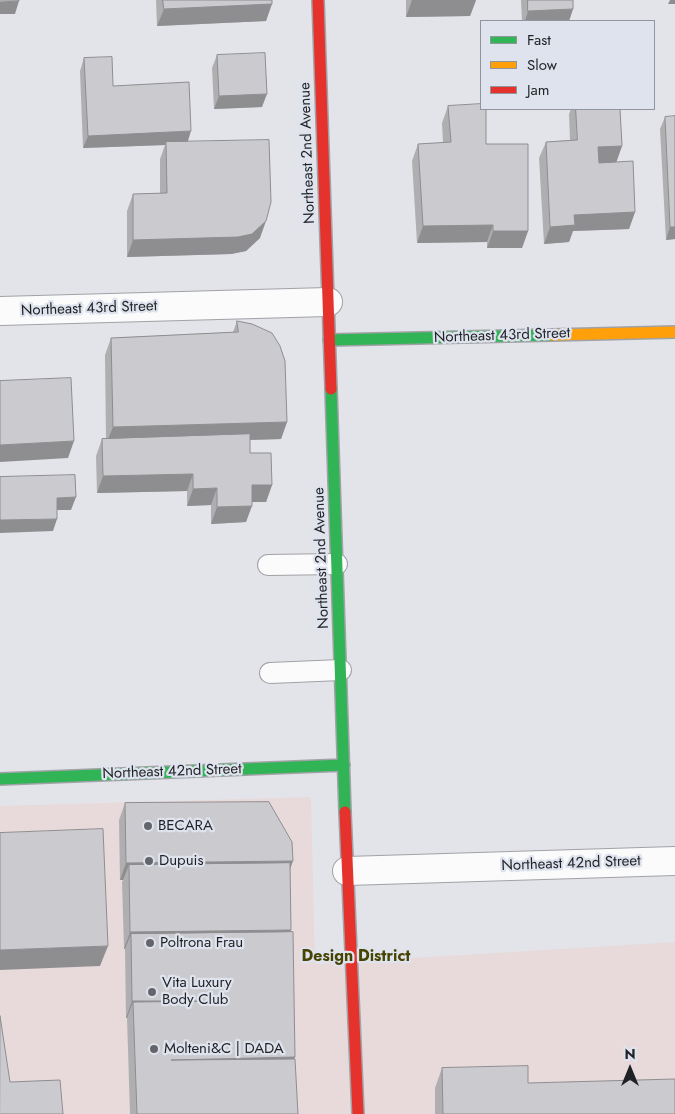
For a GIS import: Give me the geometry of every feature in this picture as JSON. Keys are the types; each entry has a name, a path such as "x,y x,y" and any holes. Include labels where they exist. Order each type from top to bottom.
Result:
{"main road":[{"name":"Northeast 2nd Avenue","path":"318,0 347,871 358,1114"},
{"name":"Northeast 43rd Street","path":"329,340 675,332"},
{"name":"Northeast 42nd Street","path":"0,779 344,765"}],"street":[{"name":"Northeast 43rd Street","path":"0,311 328,302"},
{"name":"Northeast 42nd Street","path":"347,871 675,861"}],"lane":[{"path":"268,565 337,564"},
{"path":"270,673 341,670"}],"shaded area":[{"path":"311,797 315,964 675,942 675,1114 0,1114 0,806"}],"building":[{"path":"0,0 19,0 19,1 0,2"},
{"path":"163,0 272,0 272,4 164,9"},
{"path":"528,0 573,0 573,9 528,11"},
{"path":"265,53 267,94 219,96 217,55"},
{"path":"112,57 113,86 189,82 191,131 88,136 84,58"},
{"path":"480,104 480,110 486,110 486,144 528,144 528,231 493,231 493,225 423,226 418,144 451,142 448,106"},
{"path":"576,110 620,110 622,146 598,147 599,163 633,161 635,212 574,215 575,225 550,227 546,142 577,140"},
{"path":"675,116 675,227 670,227 665,117"},
{"path":"269,140 271,202 266,221 252,234 238,237 133,240 133,194 167,193 166,142"},
{"path":"237,321 252,324 272,333 280,346 285,361 287,422 113,427 111,338 238,332"},
{"path":"71,378 74,441 0,445 0,381"},
{"path":"250,434 250,453 271,453 272,485 252,485 252,506 217,507 217,488 193,489 193,474 103,476 102,439"},
{"path":"75,475 76,497 57,498 57,519 0,520 0,477"},
{"path":"269,802 292,842 293,861 126,863 125,803"},
{"path":"103,829 108,946 0,950 0,833"},
{"path":"290,863 291,930 130,932 129,865"},
{"path":"293,932 295,1057 171,1060 295,1059 298,1114 137,1114 133,1002 220,1001 132,1001 131,934"},
{"path":"0,1016 10,1082 60,1080 63,1114 0,1114"},
{"path":"528,1066 528,1083 675,1079 675,1114 443,1114 442,1068"}],"traffic: fast":[{"path":"329,340 552,335"},
{"path":"331,389 345,812"},
{"path":"0,779 344,765"}],"traffic: slow":[{"path":"552,335 675,332"}],"traffic: jam":[{"path":"318,0 331,389"},
{"path":"345,812 358,1114"}],"place":[{"name":"BECARA","path":"148,826"},
{"name":"Dupuis","path":"149,861"},
{"name":"Poltrona Frau","path":"150,943"},
{"name":"Vita Luxury Body Club","path":"152,992"},
{"name":"Molteni&C | DADA","path":"154,1049"}],"district":[{"name":"Design District","path":"356,957"}]}
